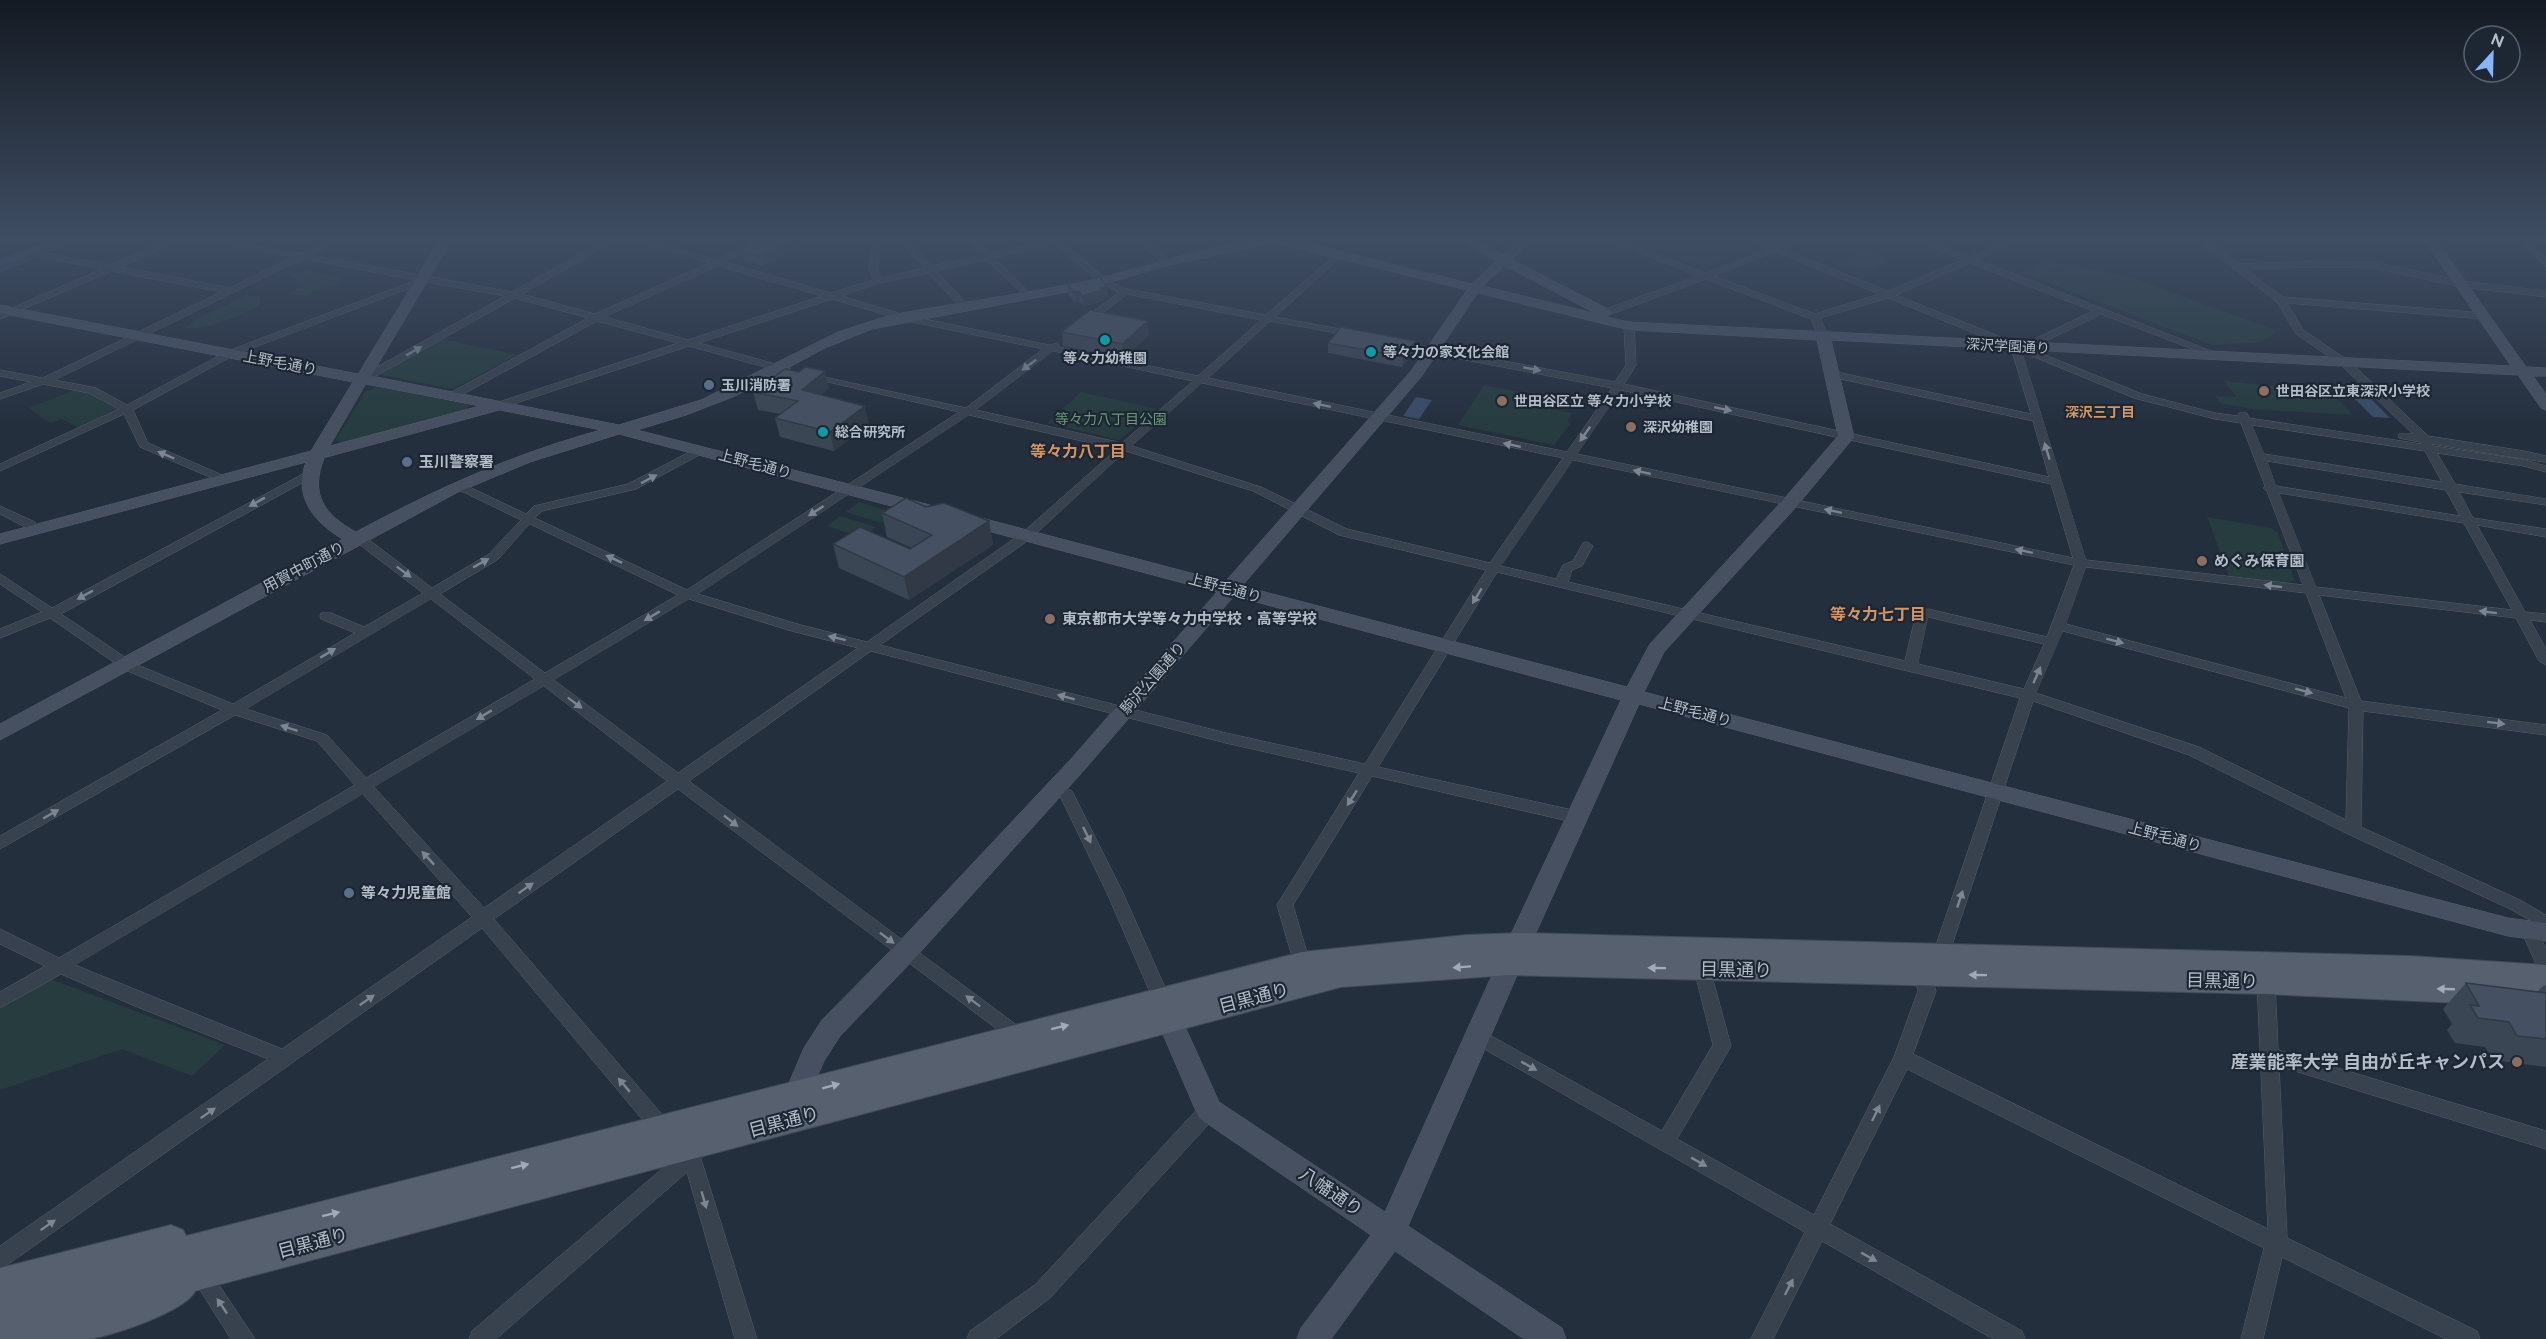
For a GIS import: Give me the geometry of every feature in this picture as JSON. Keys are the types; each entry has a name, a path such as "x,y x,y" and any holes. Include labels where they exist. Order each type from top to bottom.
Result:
{"main road":[{"name":"目黒通り","path":"0,1305 274,1228 686,1144 748,1108 791,1108 1166,1011 1302,963 1466,946 1515,954 1702,969 1931,964 2546,995"},
{"name":"目黒通り","path":"0,1328 686,1144 791,1108 1020,1037 1166,1011 1341,975 1515,954 1931,964 2410,967 2546,977"},
{"path":"0,1285 180,1239 274,1228"},
{"path":"30,1339 148,1305 199,1273"}],"street":[{"path":"4,312 32,300"},
{"path":"0,396 44,381 211,300"},
{"path":"0,468 127,409 231,353 368,300"},
{"path":"0,634 52,613 309,475 317,454 411,300"},
{"path":"363,379 504,300"},
{"path":"533,300 777,369 1124,447 1257,489 1343,532 2028,695 2194,752 2353,830 2514,904 2540,928 2546,968"},
{"path":"452,396 595,318 634,300"},
{"path":"0,539 500,405 819,300"},
{"path":"848,300 903,317 2081,563 2546,618"},
{"path":"959,300 964,306"},
{"path":"356,539 459,486 517,461 704,404 863,327 903,317 996,300"},
{"path":"0,1001 688,595 968,411 1113,300"},
{"path":"1175,300 1368,338"},
{"path":"0,1258 1026,536 1287,300"},
{"name":"駒沢公園通り","path":"791,1108 824,1036 906,951 1123,712 1379,417 1434,350 1466,300"},
{"name":"深沢学園通り","path":"1524,300 1629,326 1819,327 2015,346 2546,372"},
{"path":"1302,963 1285,905 1494,567 1631,365 1629,326 1581,300"},
{"path":"1589,317 1639,300"},
{"path":"1761,300 1819,327 1833,374 1846,437"},
{"path":"1819,327 1875,300"},
{"path":"1901,300 2138,396 2180,409 2424,439 2546,459"},
{"path":"1923,300 2163,396 2244,417 2546,469"},
{"path":"2073,300 2219,356"},
{"path":"2281,300 2299,332 2345,363 2424,439 2546,661"},
{"path":"2287,300 2484,316"},
{"path":"2473,300 2546,405"},
{"path":"2037,347 2040,340 2100,311"},
{"name":"上野毛通り","path":"4,312 139,335 619,429 2508,927 2540,928"},
{"path":"1390,342 1618,386 2056,482"},
{"path":"1762,1339 1903,1058 1927,991 1931,964 1995,792 2028,695 2052,642 2081,563 2015,346"},
{"path":"0,373 92,390 127,409 144,446 219,480"},
{"path":"1833,374 2037,418"},
{"path":"2244,417 2356,705 2353,830"},
{"path":"1312,1339 1390,1232 1632,695 1657,648 1790,503 1846,437"},
{"path":"0,843 234,710 494,556 538,508 632,487 701,450"},
{"path":"2260,457 2546,502"},
{"name":"用賀中町通り","path":"0,733 356,539 316,507 309,491 309,475"},
{"path":"459,486 688,595 793,627 1226,738 1577,817"},
{"path":"2271,489 2546,533"},
{"path":"0,508 31,525 31,530"},
{"path":"356,539 364,542 786,863 1020,1037"},
{"path":"1561,583 1567,568 1578,563 1587,546"},
{"path":"0,578 123,664 234,710 322,738 408,837 686,1144 746,1339"},
{"path":"1911,666 1922,614 1928,613 2052,642"},
{"path":"327,616 364,632"},
{"path":"2058,626 2356,705 2546,730"},
{"path":"978,1339 1043,1291 1209,1110 1115,893 1067,795 1055,788"},
{"path":"0,936 57,967 285,1058"},
{"path":"1665,1142 1722,1046 1702,969"},
{"path":"2252,1339 2277,1244 2266,982"},
{"path":"1478,1037 2014,1339"},
{"path":"2269,1055 2546,1140"},
{"path":"1903,1058 2469,1339"},
{"path":"480,1339 686,1144 748,1108"},
{"name":"八幡通り","path":"1209,1110 1551,1339"},
{"path":"199,1273 244,1339"}],"green space":[{"path":"235,300 261,300 260,304 254,308 224,321 202,327 185,328 196,319"},
{"path":"2095,300 2194,300 2278,331 2262,342 2212,345"},
{"path":"442,339 517,355 453,389 382,375 382,372"},
{"path":"2224,381 2285,387 2284,385 2326,387 2353,415 2252,409 2221,404 2215,396 2237,397"},
{"path":"1484,385 1544,397 1542,403 1551,408 1572,413 1568,421 1571,423 1554,445 1458,425"},
{"path":"377,387 469,405 466,411 343,443 335,440 366,391"},
{"path":"74,390 86,392 118,408 79,428 62,419 50,423 29,408"},
{"name":"等々力八丁目公園","path":"1081,392 1157,409 1119,440 1047,423"},
{"path":"859,502 894,513 881,523 846,512"},
{"path":"840,516 876,527 863,538 827,526"},
{"path":"2207,517 2271,528 2278,533 2295,581 2288,583 2229,576"},
{"path":"51,979 225,1045 192,1076 122,1049 0,1090 0,1008"}],"water":[{"path":"2352,396 2369,397 2390,418 2373,417"},
{"path":"1416,397 1432,400 1419,419 1403,416"}],"building":[{"path":"1090,310 1148,321 1122,344 1062,332"},
{"path":"1341,327 1415,341 1403,357 1328,343"},
{"path":"805,367 825,371 802,390 865,406 830,432 775,418 798,401 753,392 785,369 799,372"},
{"path":"906,498 926,507 944,503 989,521 904,577 833,544 860,527 910,549 932,535 882,513"},
{"path":"2466,983 2546,993 2546,1039 2517,1036 2509,1022 2478,1018 2470,1005 2479,1006"}],"place":[{"name":"等々力幼稚園","path":"1105,340"},
{"name":"等々力の家文化会館","path":"1371,352"},
{"name":"玉川消防署","path":"709,385"},
{"name":"世田谷区立東深沢小学校","path":"2264,391"},
{"name":"世田谷区立 等々力小学校","path":"1502,401"},
{"name":"深沢幼稚園","path":"1631,427"},
{"name":"総合研究所","path":"823,432"},
{"name":"玉川警察署","path":"407,462"},
{"name":"めぐみ保育園","path":"2202,561"},
{"name":"東京都市大学等々力中学校・高等学校","path":"1050,619"},
{"name":"等々力児童館","path":"349,893"},
{"name":"産業能率大学 自由が丘キャンパス","path":"2517,1062"}],"district":[{"name":"深沢三丁目","path":"2100,412"},
{"name":"等々力八丁目","path":"1078,451"},
{"name":"等々力七丁目","path":"1878,614"}]}
